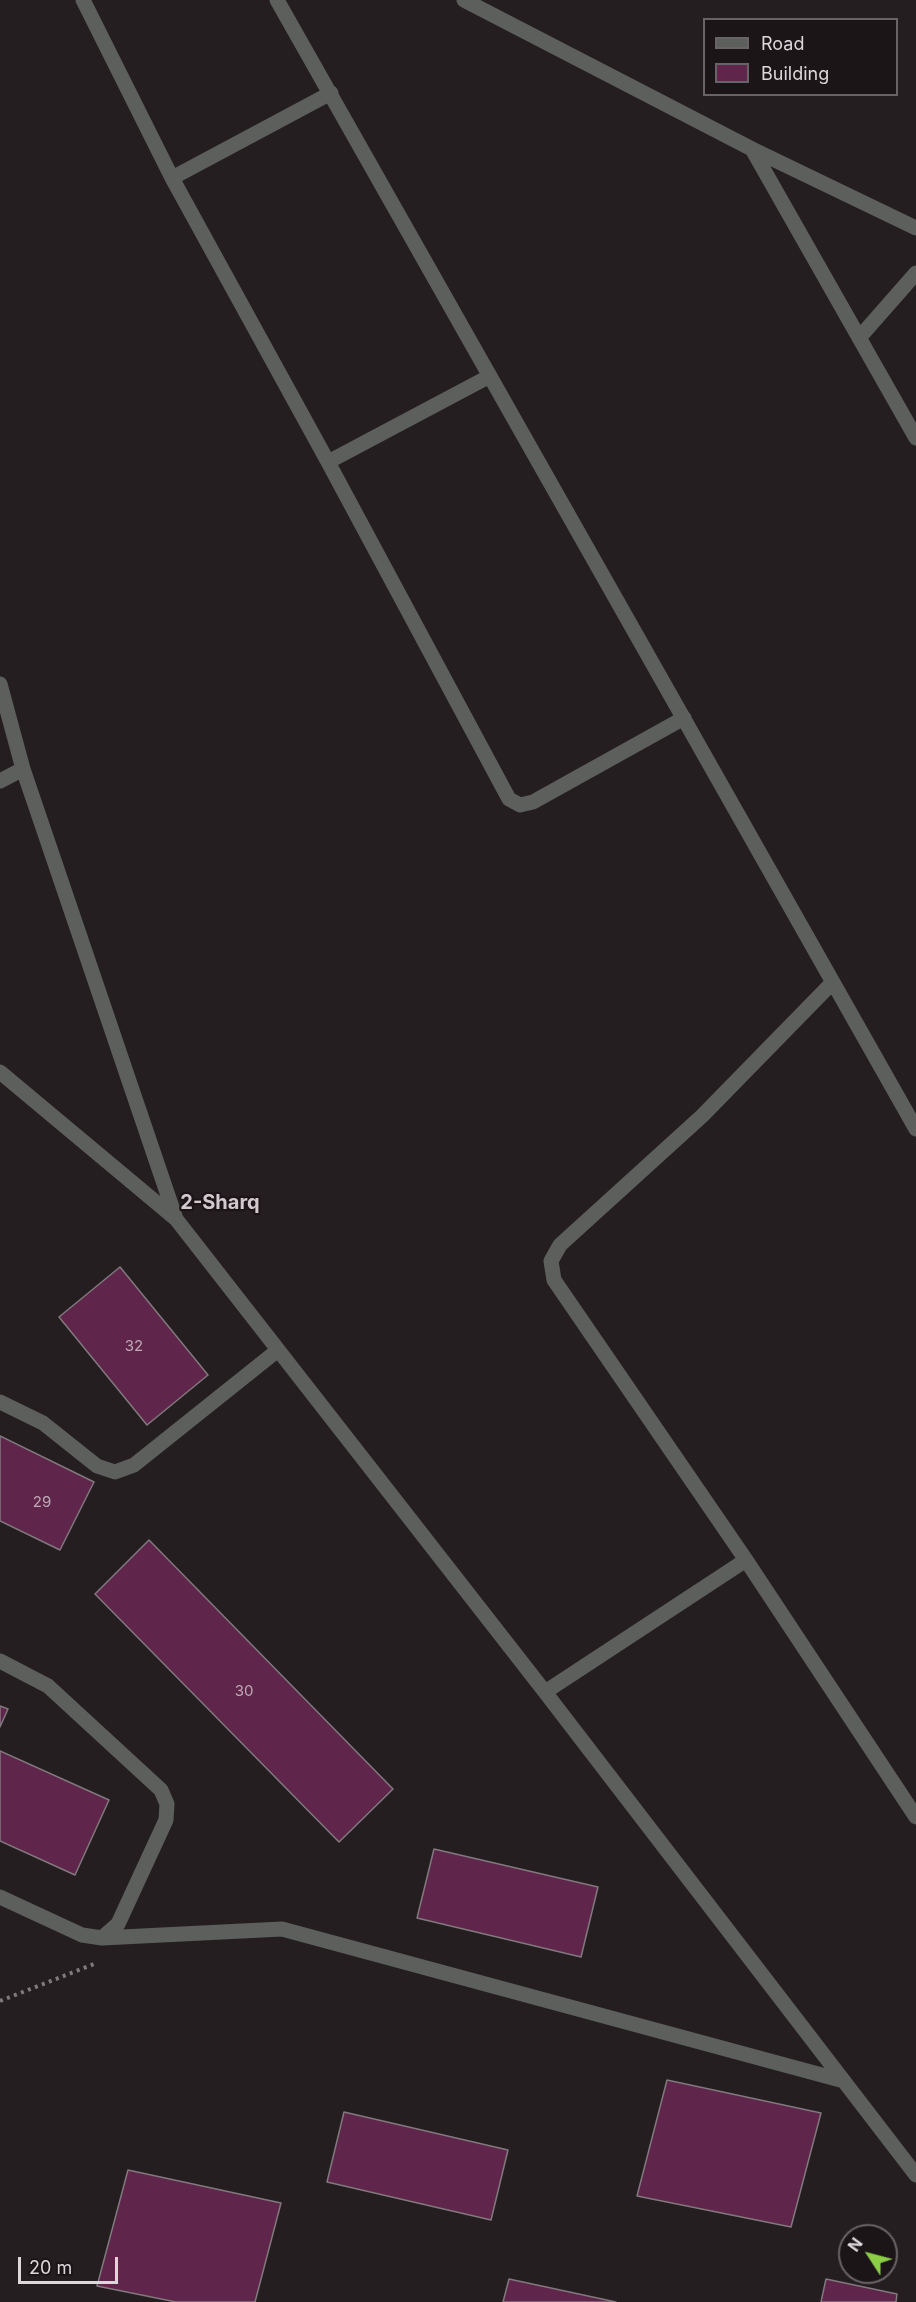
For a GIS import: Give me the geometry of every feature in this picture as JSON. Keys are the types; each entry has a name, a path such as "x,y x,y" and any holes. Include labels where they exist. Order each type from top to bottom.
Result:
{"street":[{"path":"83,0 172,178 509,799 520,805 533,802 684,718"},
{"path":"277,0 916,1130"},
{"path":"464,0 752,149 916,228"},
{"path":"172,178 331,93"},
{"path":"752,149 916,438"},
{"path":"859,338 916,273"},
{"path":"328,462 490,376"},
{"path":"0,684 23,769 176,1218"},
{"path":"0,781 23,769"},
{"path":"833,982 702,1116 560,1245 551,1261 554,1280 746,1560 916,1817"},
{"path":"0,1072 176,1218 545,1692 916,2175"},
{"path":"0,1402 43,1423 97,1466 115,1472 134,1465 278,1350"},
{"path":"545,1692 746,1560"},
{"path":"0,1661 48,1686 160,1790 167,1804 166,1820 118,1924 102,1938"},
{"path":"0,1897 82,1935 102,1938 282,1929 844,2081"}],"path":[{"path":"0,2001 94,1964 102,1938"}],"building":[{"path":"120,1267 208,1375 147,1425 59,1317"},
{"path":"0,1436 94,1482 60,1550 0,1521"},
{"path":"149,1540 393,1789 339,1842 95,1594"},
{"path":"0,1706 8,1709 0,1727"},
{"path":"0,1751 109,1800 75,1875 0,1841"},
{"path":"434,1849 598,1887 581,1957 417,1918"},
{"path":"667,2080 821,2113 791,2227 637,2196"},
{"path":"344,2112 508,2150 491,2220 327,2182"},
{"path":"128,2170 281,2203 255,2302 176,2302 97,2286"},
{"path":"509,2279 616,2302 503,2302"},
{"path":"826,2279 838,2282 838,2284 850,2284 897,2294 896,2302 821,2302"}],"district":[{"name":"2-Sharq","path":"220,1203"}]}
